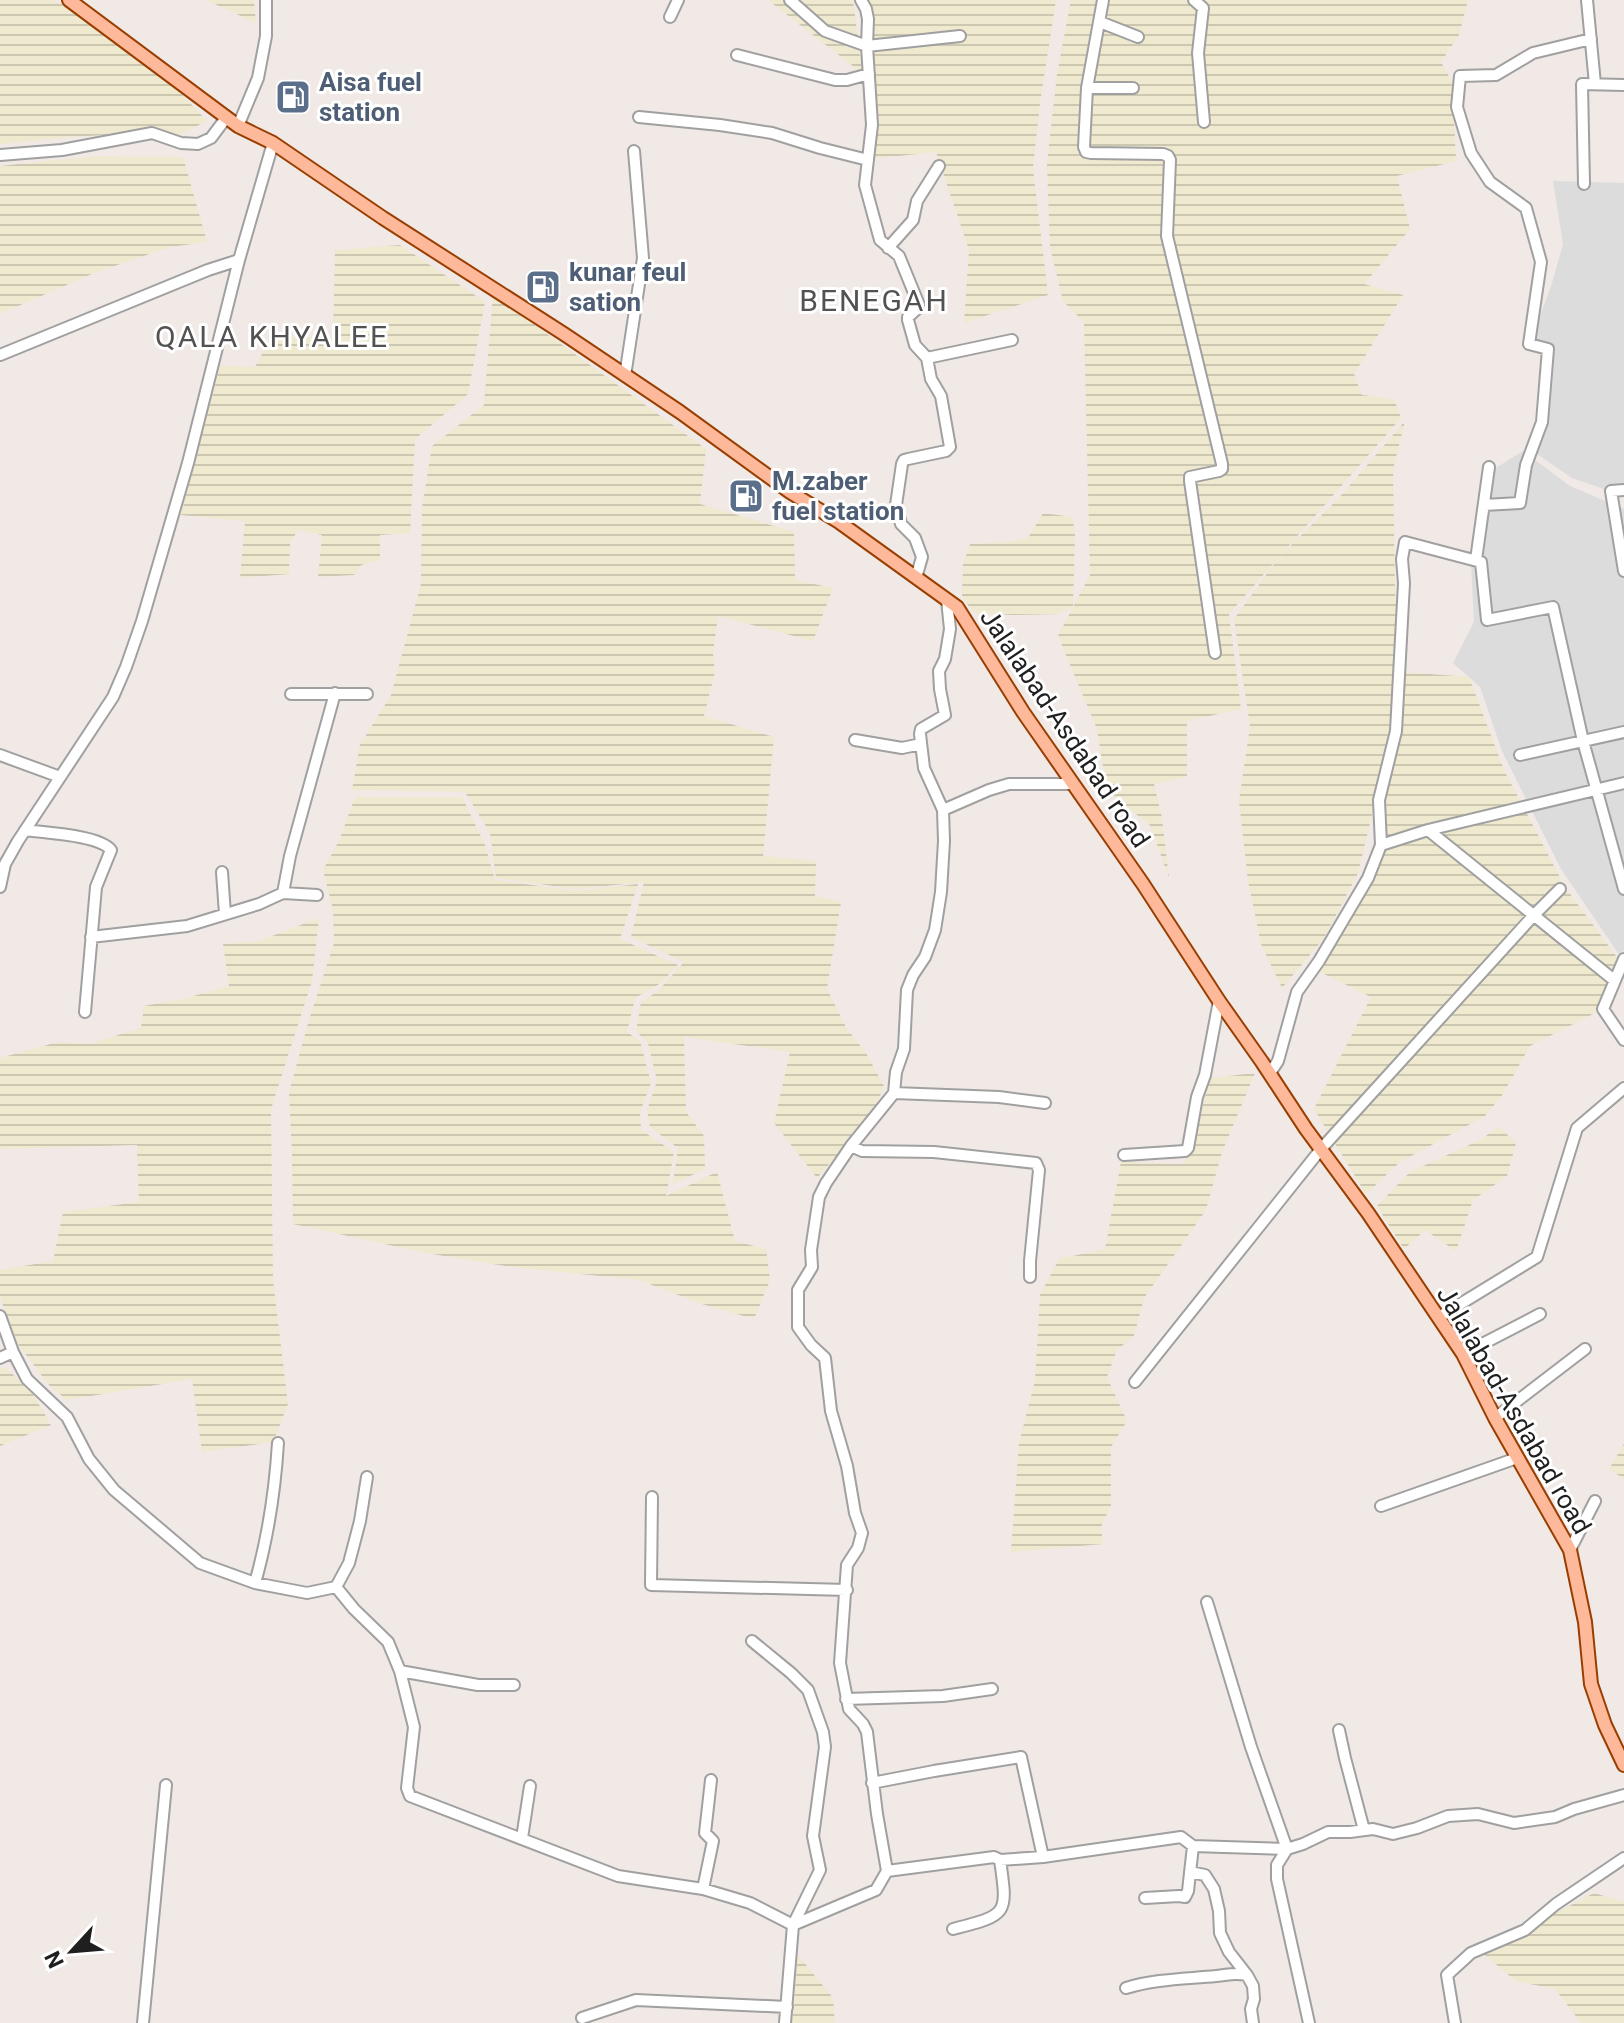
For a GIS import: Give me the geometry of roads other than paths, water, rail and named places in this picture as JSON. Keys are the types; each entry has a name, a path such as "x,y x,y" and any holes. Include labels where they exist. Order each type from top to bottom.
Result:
{"main road":[{"name":"Jalalabad-Asdabad road","path":"69,0 226,118 273,143 680,412 957,607 1023,712 1463,1354 1495,1418 1570,1550 1585,1622 1591,1684 1605,1725 1624,1765"}],"street":[{"path":"238,126 258,78 266,36 266,0"},
{"path":"670,17 678,0"},
{"path":"790,0 825,31 867,46 960,36"},
{"path":"861,0 868,19 872,125 865,185 880,240 899,256 919,305 908,320 915,345 927,358 931,379 941,396 950,447 946,451 904,460 902,464 896,505 901,524 915,538 922,557 916,578"},
{"path":"1103,0 1087,88 1084,147 1086,152 1163,154 1170,160 1167,236 1222,464 1219,471 1190,477 1215,653"},
{"path":"1194,0 1203,8 1198,53 1204,122"},
{"path":"1587,0 1595,84"},
{"path":"1100,22 1138,37"},
{"path":"1484,505 1520,503 1526,465 1542,422 1548,349 1529,344 1541,262 1526,208 1490,182 1471,153 1457,107 1460,76 1496,75 1533,53 1591,39"},
{"path":"737,55 835,80 869,74"},
{"path":"1584,184 1582,84 1624,85"},
{"path":"1087,88 1133,88"},
{"path":"639,117 772,133 868,160"},
{"path":"0,155 62,150 152,133 181,143 198,144 211,138 226,118"},
{"path":"0,887 5,864 25,830 113,697 142,621 188,463 239,260 273,143"},
{"path":"625,376 643,258 634,151"},
{"path":"888,248 914,217 917,201 939,166"},
{"path":"0,355 239,260"},
{"path":"927,358 1012,340"},
{"path":"1476,560 1489,467"},
{"path":"1624,490 1611,491 1624,571"},
{"path":"1270,1073 1278,1061 1297,992 1368,878 1381,845 1379,800 1396,731 1405,542 1481,562 1487,620 1553,607 1583,741 1624,889"},
{"path":"336,1587 388,1642 400,1671 414,1727 407,1788 410,1796 618,1876 703,1889 750,1903 793,1925 876,1890 887,1871 867,1732 849,1709 840,1663 847,1565 858,1548 862,1533 831,1411 825,1358 798,1327 798,1290 812,1267 811,1250 819,1197 851,1146 894,1093 896,1072 904,1049 907,990 935,930 941,892 943,810 924,768 920,734 921,729 945,715 939,671 945,659 950,629 947,600"},
{"path":"283,893 290,856 335,693"},
{"path":"291,694 367,694"},
{"path":"1520,755 1624,732"},
{"path":"855,740 902,748 921,744"},
{"path":"0,755 60,777"},
{"path":"1381,845 1428,830 1624,783"},
{"path":"943,810 1009,784 1073,784"},
{"path":"25,830 91,840 105,844 111,850 96,887 85,1012"},
{"path":"1428,830 1614,980"},
{"path":"0,856 12,852"},
{"path":"222,872 225,914"},
{"path":"1135,1382 1321,1149 1560,889"},
{"path":"91,937 187,926 259,904 283,893 317,895"},
{"path":"1624,959 1603,1009 1624,1040"},
{"path":"1124,1155 1185,1151 1188,1148 1219,1001"},
{"path":"1439,1317 1537,1257 1577,1128 1624,1088"},
{"path":"894,1093 999,1097 1045,1103"},
{"path":"851,1146 862,1151 934,1152 1036,1163 1039,1170 1030,1277"},
{"path":"1463,1354 1540,1314"},
{"path":"0,1316 27,1379 67,1417 89,1459 114,1490 200,1563 255,1583 307,1593 336,1587 349,1563 367,1477"},
{"path":"1495,1418 1585,1349"},
{"path":"0,1358 13,1352"},
{"path":"255,1583 264,1552 275,1487 278,1443"},
{"path":"1381,1506 1517,1458"},
{"path":"652,1497 651,1585 847,1590"},
{"path":"1570,1550 1595,1501"},
{"path":"1207,1602 1251,1747 1287,1849"},
{"path":"752,1641 808,1690 825,1747 813,1836 820,1870 793,1925 785,2023"},
{"path":"400,1671 478,1685 514,1685"},
{"path":"846,1699 932,1696 992,1689"},
{"path":"1339,1730 1364,1830"},
{"path":"872,1783 1021,1757 1043,1857"},
{"path":"703,1889 713,1841 705,1833 711,1780"},
{"path":"143,2023 166,1785"},
{"path":"522,1838 530,1786"},
{"path":"887,1871 994,1857 1000,1860 1043,1857 1181,1837 1193,1846 1287,1849 1328,1832 1373,1829 1393,1834 1448,1816 1478,1814 1514,1823 1555,1817 1624,1795"},
{"path":"1145,1898 1185,1897 1193,1846"},
{"path":"1287,1849 1277,1865 1277,1879 1309,2023"},
{"path":"1455,2023 1447,1975 1471,1953 1525,1930 1556,1904 1624,1858"},
{"path":"953,1929 986,1920 1004,1905 1000,1860"},
{"path":"1190,1872 1205,1875 1214,1889 1220,1933 1229,1952 1253,1986 1253,2023"},
{"path":"1126,1988 1235,1972 1247,1975"},
{"path":"582,2018 636,2000 787,2007"}],"place":[{"name":"Aisa fuel station","path":"293,97"},
{"name":"kunar feul sation","path":"543,287"},
{"name":"M.zaber fuel station","path":"746,496"}],"district":[{"name":"BENEGAH","path":"874,300"},
{"name":"QALA KHYALEE","path":"272,336"}]}
